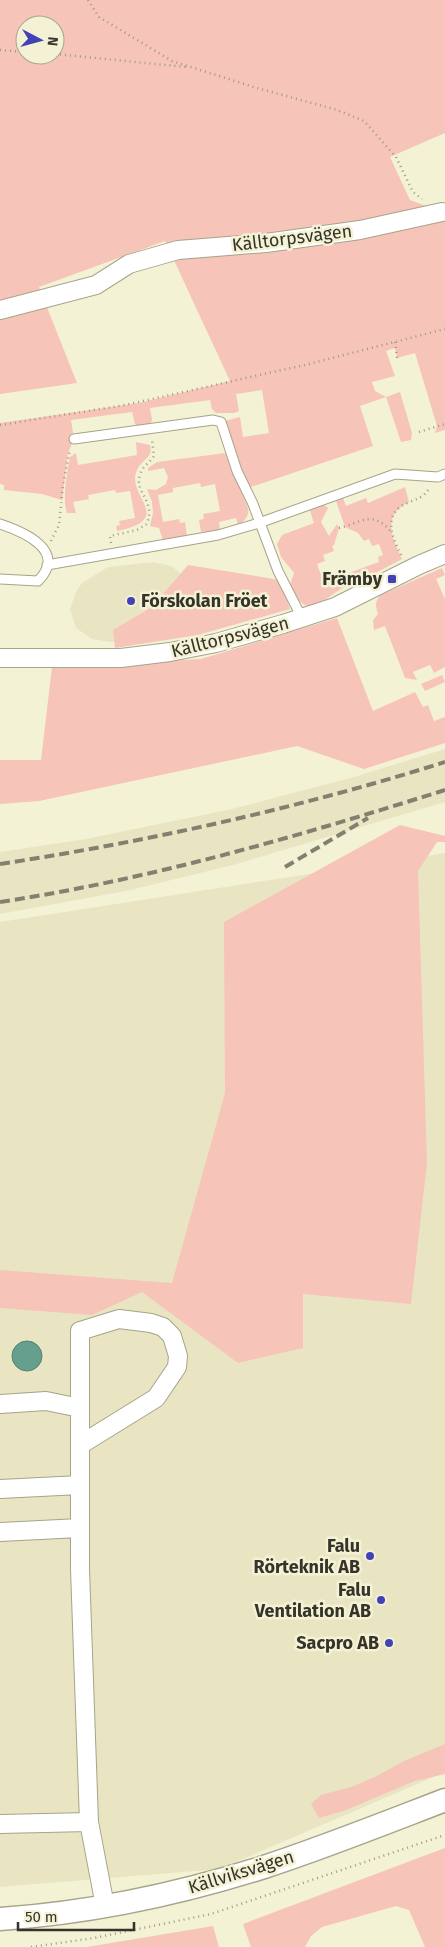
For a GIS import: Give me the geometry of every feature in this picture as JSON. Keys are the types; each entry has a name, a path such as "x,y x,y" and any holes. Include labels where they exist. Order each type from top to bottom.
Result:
{"street":[{"name":"Källtorpsvägen","path":"0,310 96,285 129,264 178,250 266,243 360,230 442,212"},
{"name":"Källtorpsvägen","path":"0,658 143,656 216,643 302,618 354,599 408,570 445,554"},
{"path":"80,1445 156,1398 177,1368 178,1356 172,1336 163,1327 151,1322 118,1319 80,1330 80,1408 80,1445 80,1569 89,1822 105,1906"},
{"path":"0,1404 46,1402 80,1408"},
{"path":"0,1489 80,1485"},
{"path":"0,1532 80,1528"},
{"name":"Källviksvägen","path":"0,1919 105,1906 168,1893 262,1867 344,1839 445,1800"},
{"path":"0,1824 89,1822"}],"lane":[{"path":"74,440 213,420 222,422 237,471 253,504 278,571 302,618"},
{"path":"47,565 218,535 259,523 395,474 432,476 445,474"},
{"path":"0,524 16,529 35,540 46,551 47,565 44,575 38,581 0,579"}],"path":[{"path":"88,0 99,18 156,52 190,67 337,110 364,121 396,157 413,192 431,207 442,212"},
{"path":"0,50 15,51"},
{"path":"65,55 190,67"},
{"path":"0,425 125,405 309,364 445,329"},
{"path":"395,342 397,358"},
{"path":"419,432 445,424"},
{"path":"114,554 110,536 142,529 149,519 148,503 140,490 139,480 144,466 154,456 149,429"},
{"path":"46,551 59,525 68,453 74,440"},
{"path":"391,533 392,519 399,507 425,495 429,490 432,476"},
{"path":"339,528 367,519 383,524 391,533 408,570"},
{"path":"31,1947 94,1938 211,1914 445,1835"}],"shaded area":[{"path":"0,0 445,0 445,133 390,157 410,200 445,213 445,430 435,433 437,426 415,353 397,358 395,348 386,351 395,376 372,382 375,391 386,397 360,406 373,446 245,489 221,422 240,417 243,437 269,433 262,390 236,394 239,411 234,413 216,413 212,409 210,400 150,408 152,420 150,425 138,426 135,424 132,412 71,420 74,439 68,453 62,500 42,494 4,490 4,485 0,484 0,423 139,403 230,381 165,241 39,287 77,383 0,394"},
{"path":"400,392 412,433 411,440 401,442 386,397"},
{"path":"136,442 150,445 151,449 149,456 137,470 135,480 147,513 144,520 135,526 117,531 116,526 120,525 119,521 135,518 130,491 116,493 115,490 88,495 89,499 73,502 76,513 67,513 65,493 70,457 76,453 78,465 137,455"},
{"path":"225,453 248,508 246,518 238,526 236,518 219,522 220,530 201,532 199,520 204,519 203,514 220,511 215,484 201,487 200,483 173,488 173,492 158,495 163,522 179,519 180,523 185,522 187,537 163,541 159,528 150,526 153,513 152,502 147,489 156,490 166,484 168,477 164,468 148,471 148,468 157,462"},
{"path":"405,487 409,502 395,514 391,528 402,559 370,576 348,584 313,608 306,606 299,600 292,590 291,583 294,573 281,557 277,544 282,535 314,523 309,508 323,504 328,508 321,522 329,536 337,524 339,528 334,545 332,546 334,551 323,555 325,561 317,564 321,575 329,572 332,579 379,562 378,557 383,555 379,544 372,546 369,539 364,541 358,533 345,527 336,501 339,498 343,498 346,506 366,498 368,503"},
{"name":"Förskolan Fröet","path":"154,562 171,566 186,580 146,637 110,642 92,639 76,628 70,609 76,592 82,583 108,567"},
{"path":"188,565 280,580 290,609 198,635 115,648 113,630 152,607"},
{"path":"442,568 445,575 436,579 445,599 445,667 434,673 430,665 413,672 417,680 405,678 385,626 374,630 373,620 378,614 376,602 381,595"},
{"path":"337,618 373,711 415,692 423,707 428,705 434,721 445,717 445,743 364,769 297,746 39,801 0,804 0,760 41,760 52,667 201,659"},
{"path":"442,675 445,682 425,691 421,684"},
{"path":"445,749 445,802 233,865 126,891 0,914 0,852 86,839 232,809 354,777"},
{"path":"400,825 445,836 445,842 437,842 418,871 427,1163 411,1304 303,1294 303,1348 238,1363 142,1292 92,1315 0,1308 0,1270 172,1283 225,1093 224,922"},
{"path":"445,853 445,1772 220,1869 0,1887 0,922"},
{"path":"445,1744 445,1774 415,1781 346,1810 319,1818 311,1804 321,1795 351,1787 375,1777 404,1761"},
{"path":"445,1848 445,1947 425,1947 409,1910 396,1906 322,1927 311,1936 305,1947 251,1947 243,1924"},
{"path":"213,1926 219,1947 87,1947"}],"water":[{"path":"27,1341 38,1345 42,1356 38,1367 27,1371 16,1367 12,1356 16,1345"}],"railway":[{"path":"0,864 113,845 224,822 335,794 445,762"},
{"path":"0,902 113,881 225,855 445,790"},
{"path":"285,867 368,818"}],"place":[{"name":"Främby","path":"392,579"},
{"name":"Förskolan Fröet","path":"131,601"},
{"name":"Falu Rörteknik AB","path":"370,1556"},
{"name":"Falu Ventilation AB","path":"381,1600"},
{"name":"Sacpro AB","path":"389,1643"}]}
